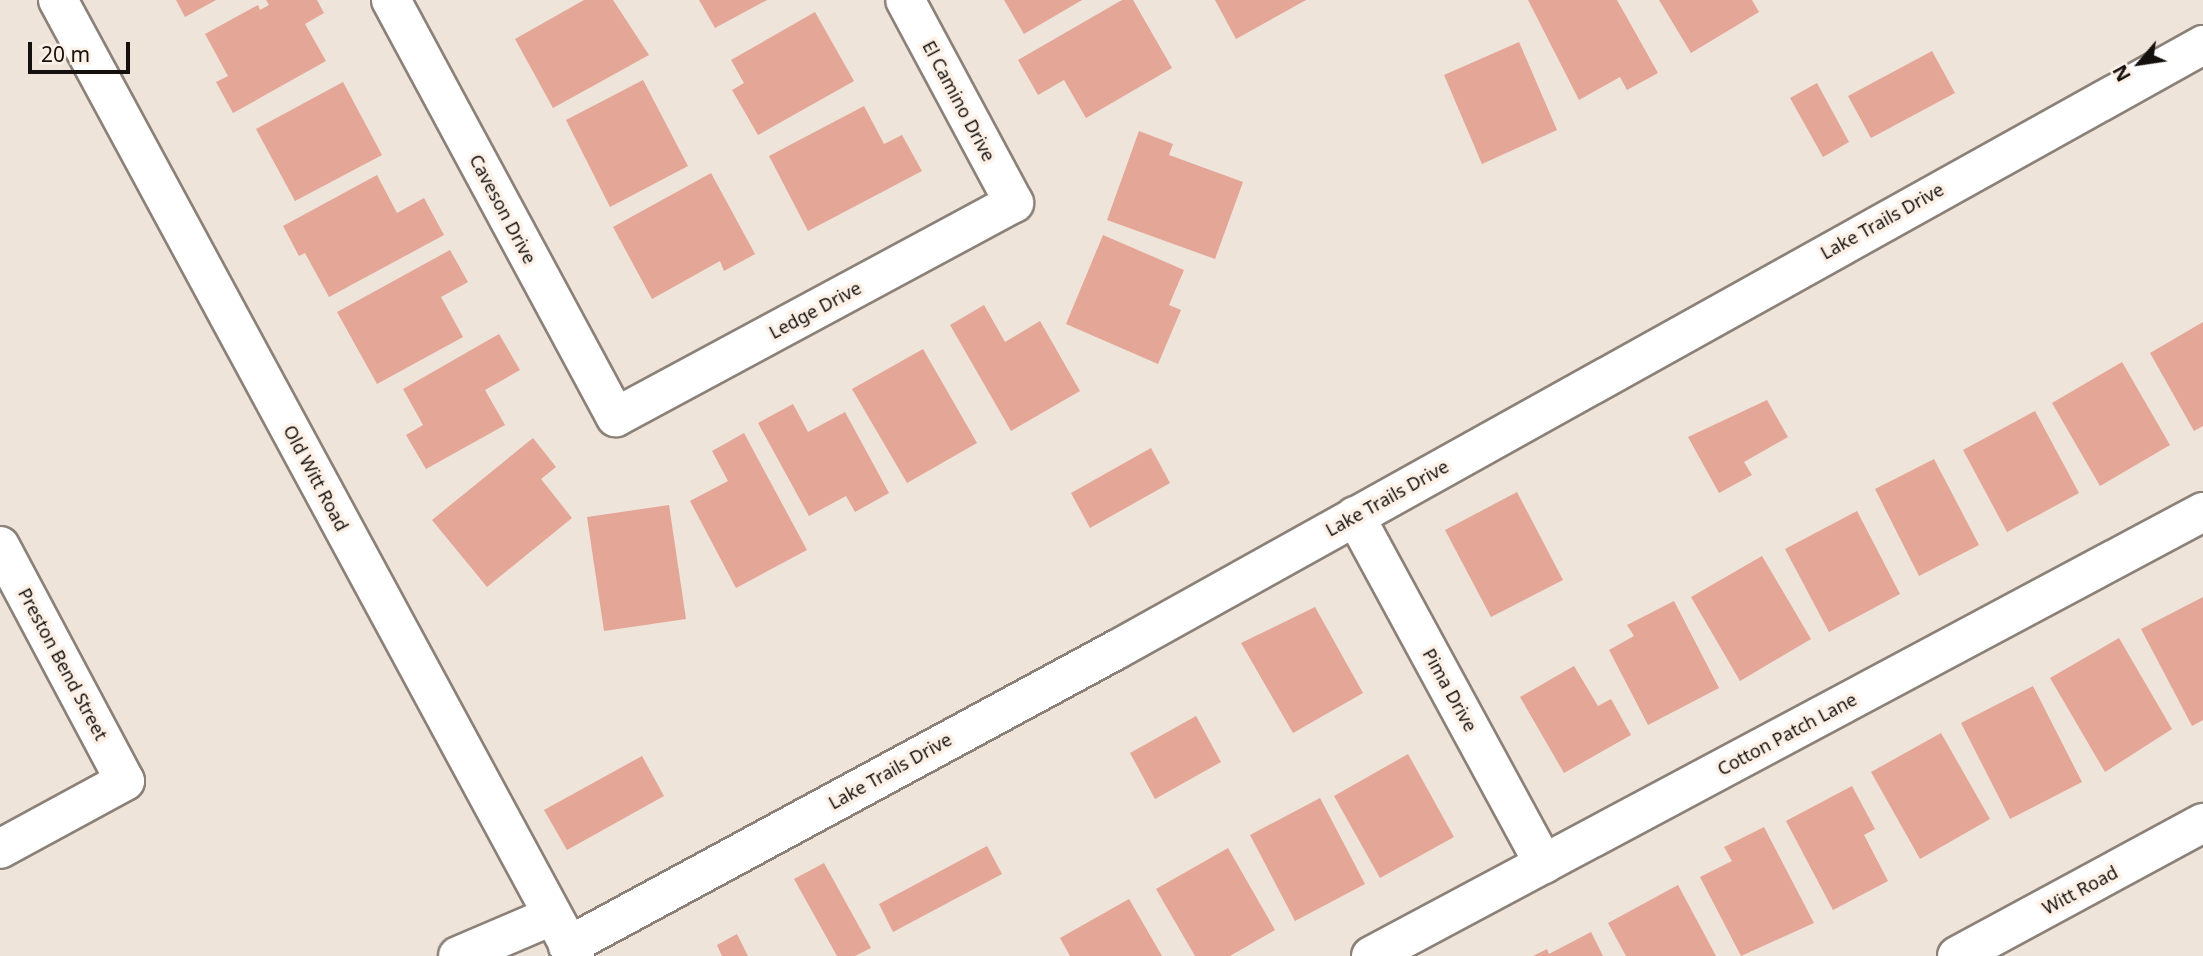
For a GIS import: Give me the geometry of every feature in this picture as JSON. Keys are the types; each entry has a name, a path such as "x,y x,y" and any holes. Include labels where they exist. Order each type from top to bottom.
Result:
{"street":[{"name":"Old Witt Road","path":"58,0 565,939"},
{"name":"Caveson Drive","path":"391,0 616,417"},
{"name":"El Camino Drive","path":"905,0 1014,203"},
{"name":"Lake Trails Drive","path":"458,956 565,939 1355,516 2203,45"},
{"name":"Ledge Drive","path":"616,417 1014,203"},
{"name":"Cotton Patch Lane","path":"1371,956 2203,512"},
{"name":"Pima Drive","path":"1355,516 1544,864"},
{"name":"Preston Bend Street","path":"0,546 125,781 0,849"},
{"name":"Witt Road","path":"1957,956 2203,823"}],"building":[{"path":"176,0 216,0 185,17"},
{"path":"266,0 317,0 324,13 305,24 326,61 233,113 216,82 228,76 205,34 258,5 260,10 269,5"},
{"path":"584,0 613,0 649,55 553,108 515,39"},
{"path":"699,0 767,0 715,28"},
{"path":"1004,0 1082,0 1024,34"},
{"path":"1122,0 1133,0 1172,68 1086,118 1064,80 1038,95 1018,60"},
{"path":"1215,0 1306,0 1236,39"},
{"path":"1528,0 1617,0 1658,73 1627,90 1620,77 1579,100"},
{"path":"1659,0 1752,0 1759,12 1691,53"},
{"path":"815,12 854,81 758,135 732,90 744,83 731,60"},
{"path":"1519,42 1557,130 1482,164 1444,75"},
{"path":"1932,51 1955,93 1871,138 1848,96"},
{"path":"643,80 688,166 610,207 566,120"},
{"path":"343,82 382,155 295,201 256,129"},
{"path":"1817,83 1849,142 1823,157 1790,98"},
{"path":"864,106 884,144 902,135 922,171 808,231 769,156"},
{"path":"1139,131 1173,144 1169,155 1243,182 1215,259 1107,220"},
{"path":"711,173 755,254 724,271 720,261 652,299 613,227"},
{"path":"377,175 397,213 424,198 444,235 329,297 305,253 299,256 283,226"},
{"path":"1103,235 1184,270 1169,305 1181,310 1158,364 1066,324"},
{"path":"450,250 468,282 441,297 463,337 377,384 337,312"},
{"path":"984,305 1005,342 1040,321 1080,391 1011,431 950,325"},
{"path":"2203,322 2203,426 2194,431 2150,353"},
{"path":"499,334 520,370 485,390 505,425 426,469 406,435 423,425 403,389"},
{"path":"923,349 977,443 907,483 852,389"},
{"path":"2122,362 2170,445 2100,486 2052,403"},
{"path":"1767,400 1788,437 1744,462 1752,475 1719,493 1688,437"},
{"path":"793,404 808,432 845,412 889,493 855,512 846,496 809,516 758,423"},
{"path":"2035,411 2079,493 2007,532 1963,450"},
{"path":"744,433 807,550 736,588 690,501 728,481 712,451"},
{"path":"533,438 556,467 541,479 572,518 487,587 432,520"},
{"path":"1151,448 1170,483 1090,528 1071,493"},
{"path":"1934,459 1979,545 1919,576 1875,489"},
{"path":"1517,492 1563,580 1491,617 1445,530"},
{"path":"669,505 686,619 604,631 587,517"},
{"path":"1857,511 1900,594 1829,632 1785,549"},
{"path":"1762,556 1811,639 1740,681 1691,597"},
{"path":"2203,597 2203,720 2192,726 2141,629"},
{"path":"1674,601 1719,688 1648,725 1609,650 1634,636 1627,625"},
{"path":"1315,607 1363,693 1293,733 1241,643"},
{"path":"2119,638 2172,729 2105,772 2050,678"},
{"path":"1574,666 1598,706 1611,699 1631,735 1564,773 1520,697"},
{"path":"2033,686 2082,782 2010,819 1961,723"},
{"path":"1196,716 1221,762 1155,799 1130,753"},
{"path":"1941,733 1990,819 1920,859 1871,772"},
{"path":"1408,754 1454,837 1380,878 1334,796"},
{"path":"642,756 664,796 567,850 544,810"},
{"path":"1852,786 1875,829 1864,835 1888,881 1833,910 1786,821"},
{"path":"1320,798 1365,884 1295,921 1250,835"},
{"path":"1764,827 1814,923 1741,956 1700,877 1732,861 1724,847"},
{"path":"987,846 1002,874 893,932 879,904"},
{"path":"1228,848 1275,930 1230,956 1195,956 1156,889"},
{"path":"824,863 871,948 855,956 837,956 794,879"},
{"path":"1678,885 1716,956 1626,956 1608,923"},
{"path":"1129,899 1162,956 1070,956 1060,938"},
{"path":"1591,932 1603,956 1533,956 1547,949 1549,954"},
{"path":"737,934 748,956 722,956 717,945"}]}
